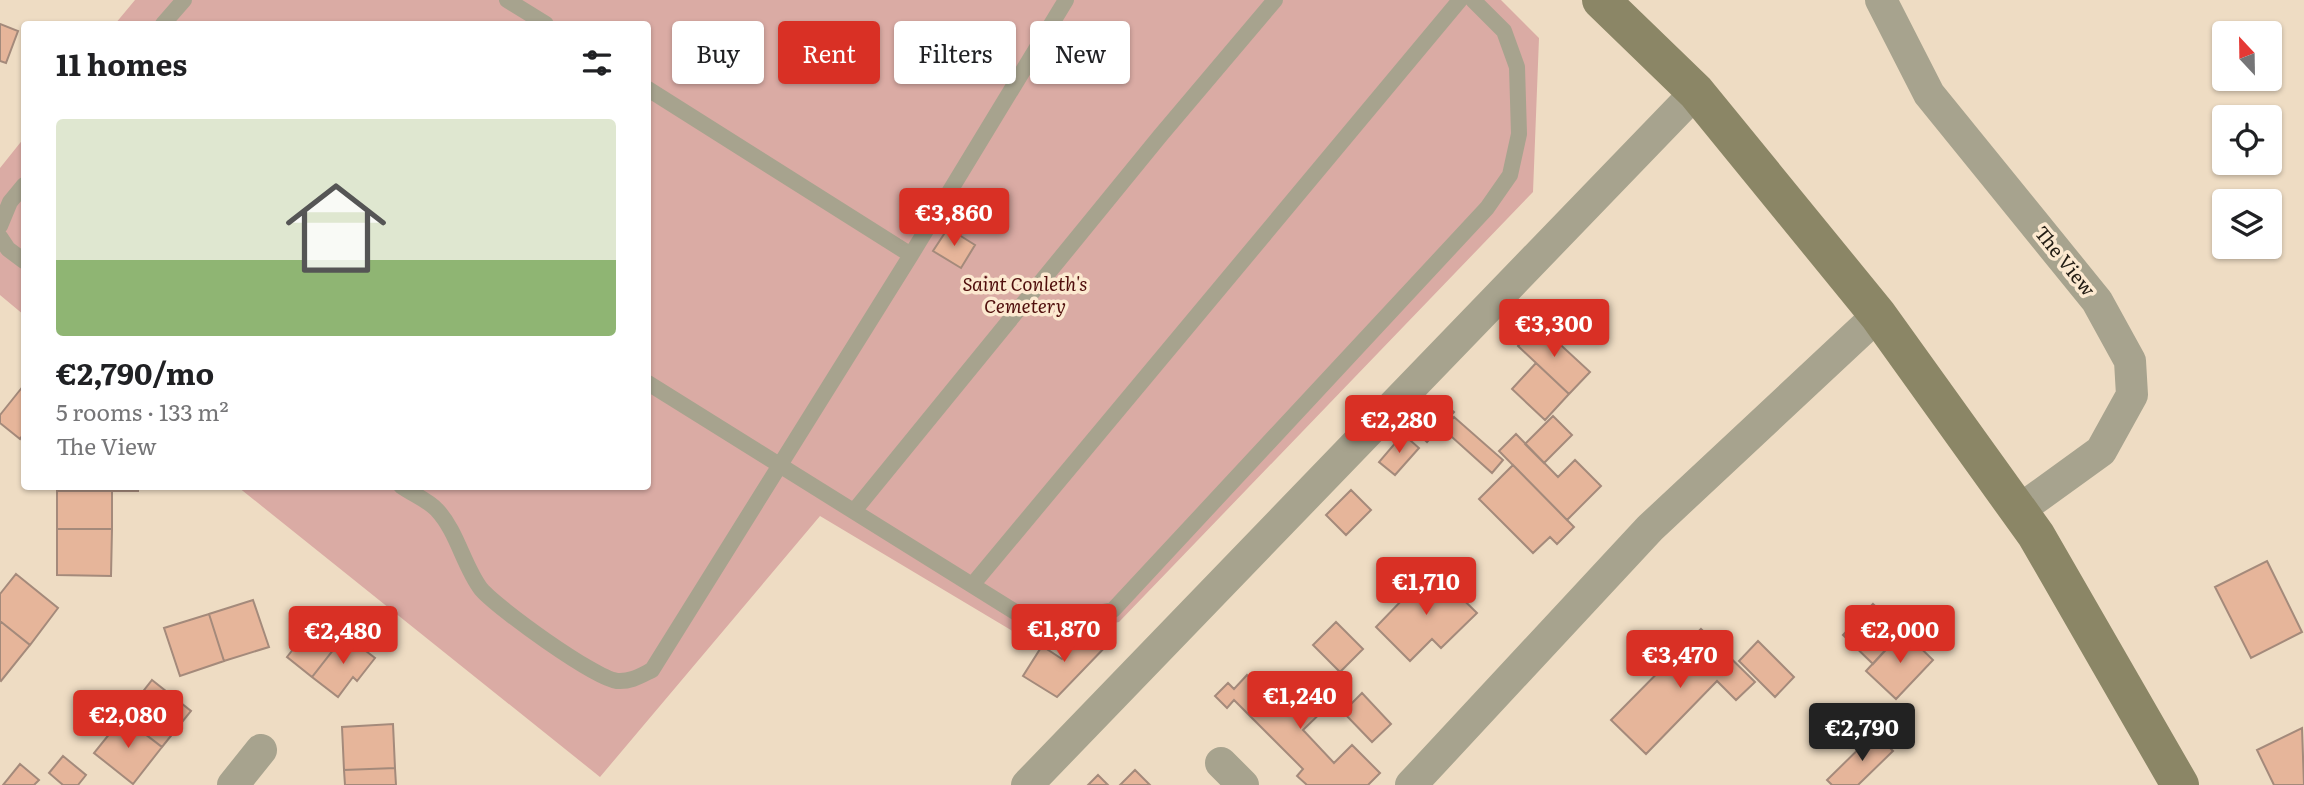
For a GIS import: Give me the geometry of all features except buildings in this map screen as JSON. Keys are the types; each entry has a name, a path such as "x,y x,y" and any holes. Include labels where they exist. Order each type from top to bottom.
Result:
{"main road":[{"path":"1601,0 1696,92 1878,315 2018,511 2062,579 2180,785"}],"street":[{"name":"The View","path":"1881,0 1929,94 2097,301 2130,361 2132,395 2101,451 2018,511"},
{"path":"1027,785 1696,92"},
{"path":"1410,785 1650,528 1878,315"},
{"path":"233,785 261,750"},
{"path":"1221,763 1243,785"}],"lane":[{"path":"166,21 184,0"},
{"path":"507,0 541,21"},
{"path":"407,490 437,509 481,588 503,608 589,669 614,681 631,681 652,670 911,255 1066,0"},
{"path":"854,511 1160,136 1275,0"},
{"path":"974,584 1460,0"},
{"path":"651,385 1036,625 1113,610 1487,208 1510,175 1519,134 1517,67 1504,31 1473,0"},
{"path":"651,91 911,255"},
{"path":"0,226 10,202 21,189"},
{"path":"0,237 8,249 21,259"}],"green space":[{"name":"Saint Conleth's Cemetery","path":"135,0 1501,0 1539,38 1533,192 1119,622 1026,639 820,516 600,777 242,490 651,490 651,21 118,21"},
{"path":"21,142 21,312 0,295 0,168"}]}
